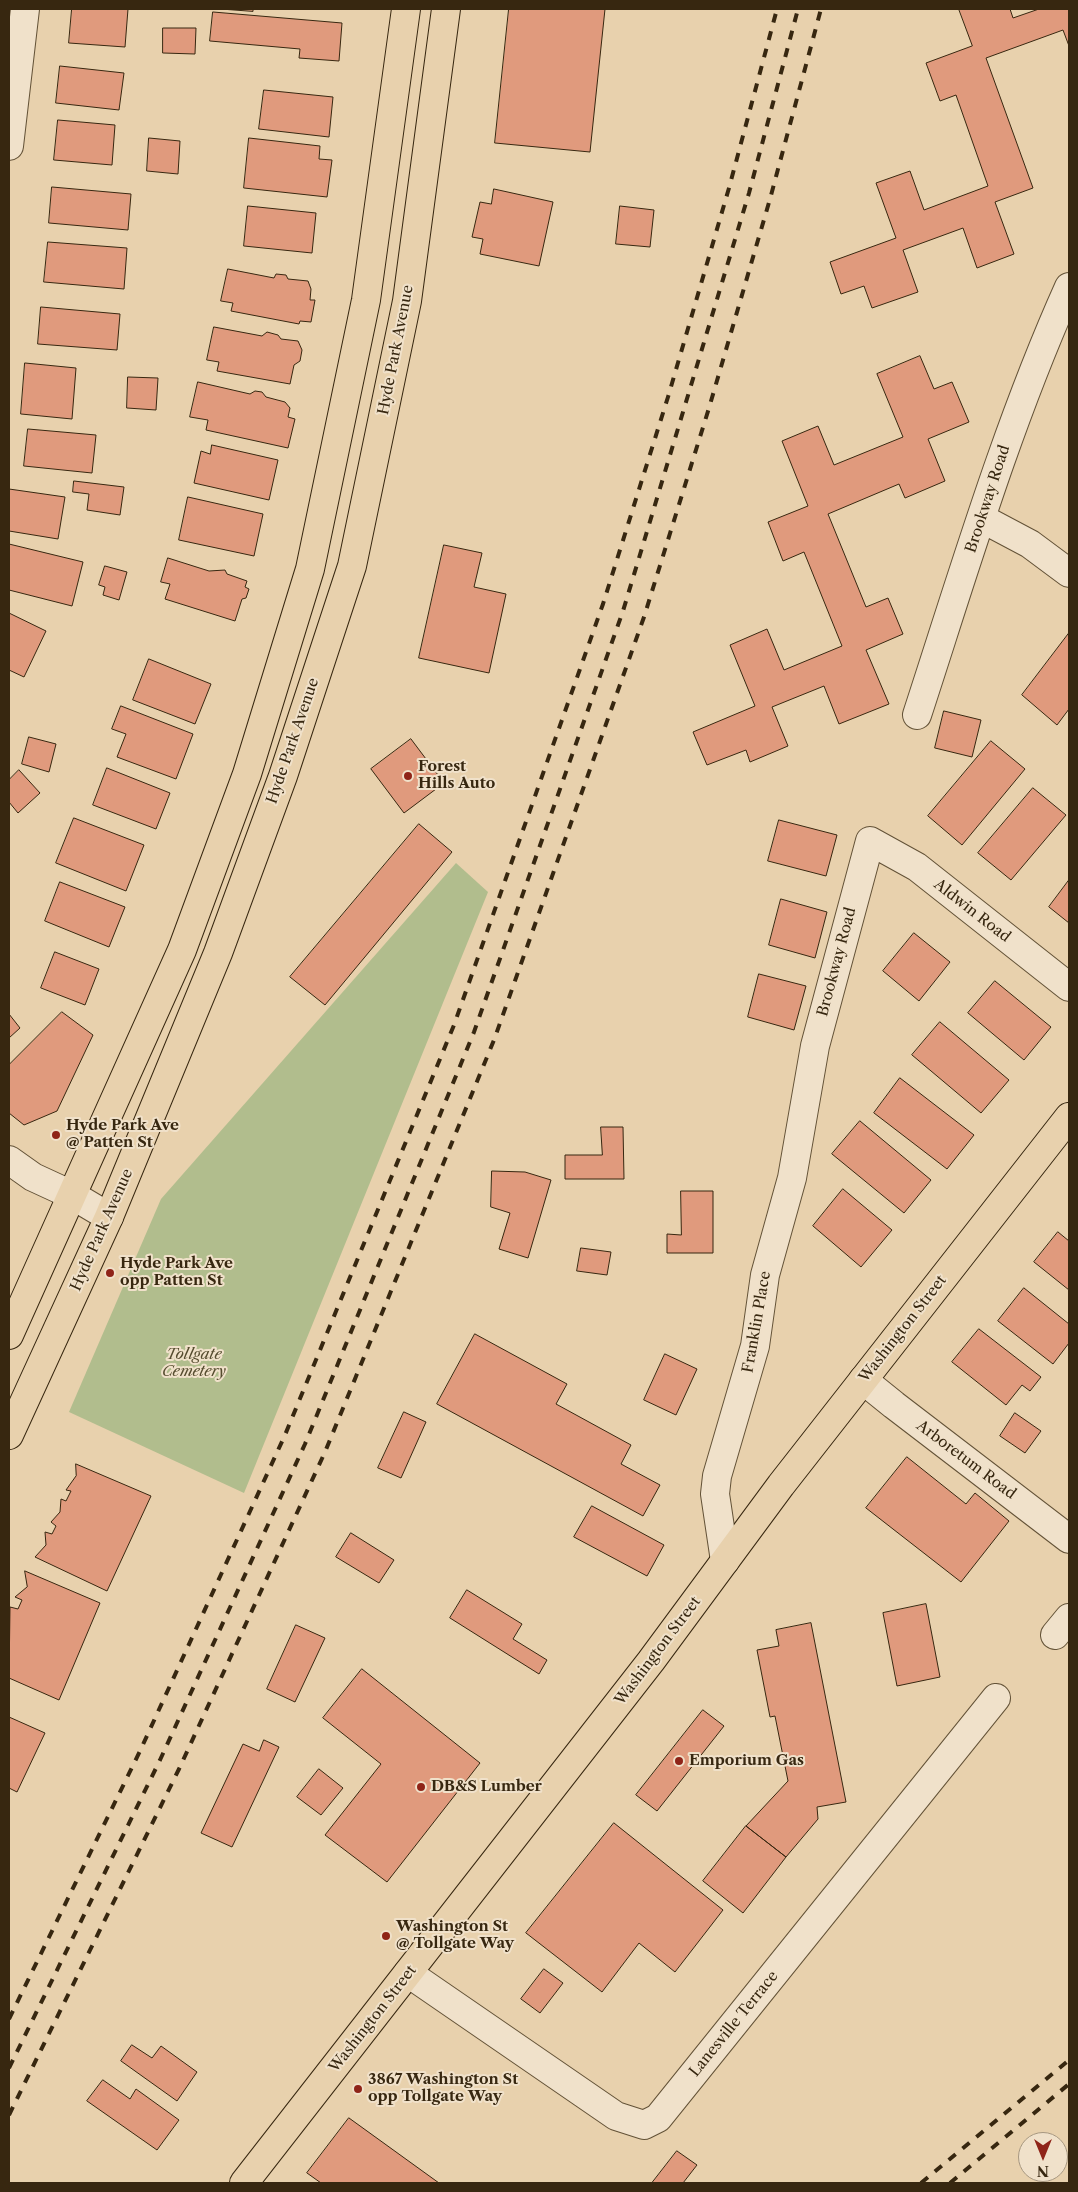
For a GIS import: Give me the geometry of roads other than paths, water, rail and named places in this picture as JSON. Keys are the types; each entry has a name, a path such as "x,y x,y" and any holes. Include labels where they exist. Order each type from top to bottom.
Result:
{"main road":[{"path":"9,1335 182,950 247,774 310,569 366,300 406,9"},
{"name":"Hyde Park Avenue","path":"9,1435 109,1217 218,953 283,776 352,566 407,301 446,9"},
{"path":"277,677 312,686"},
{"name":"Washington Street","path":"244,2183 651,1661 781,1485 1069,1117"}],"street":[{"path":"9,146 25,9"},
{"name":"Brookway Road","path":"916,714 1024,394 1069,287"},
{"path":"982,518 1030,544 1069,573"},
{"name":"Brookway Road","path":"808,1083 820,1025 870,841"},
{"name":"Aldwin Road","path":"870,841 916,867 1069,988"},
{"name":"Franklin Place","path":"725,1561 715,1494 717,1476 755,1346 768,1257 792,1178 808,1083"},
{"path":"9,1160 33,1178 72,1195 109,1217"},
{"name":"Arboretum Road","path":"863,1380 1069,1539"},
{"name":"Lanesville Terrace","path":"408,1973 616,2116 644,2126 658,2118 996,1698"}],"railway":[{"path":"9,2019 140,1751 285,1435 454,1025 603,604 668,397 729,188 777,9"},
{"path":"9,2068 160,1760 305,1444 474,1032 623,611 749,193 798,9"},
{"path":"9,2115 179,1769 325,1452 494,1040 644,617 709,408 770,199 821,9"},
{"path":"921,2183 1069,2060"},
{"path":"950,2183 1069,2084"}],"place":[{"name":"Forest Hills Auto","path":"408,776"},
{"name":"Hyde Park Ave @ Patten St","path":"56,1135"},
{"name":"Hyde Park Ave opp Patten St","path":"110,1273"},
{"name":"Emporium Gas","path":"679,1761"},
{"name":"DB&S Lumber","path":"421,1787"},
{"name":"Washington St @ Tollgate Way","path":"386,1936"},
{"name":"3867 Washington St opp Tollgate Way","path":"358,2089"}],"park label":[{"name":"Tollgate Cemetery","path":"194,1364"}]}
